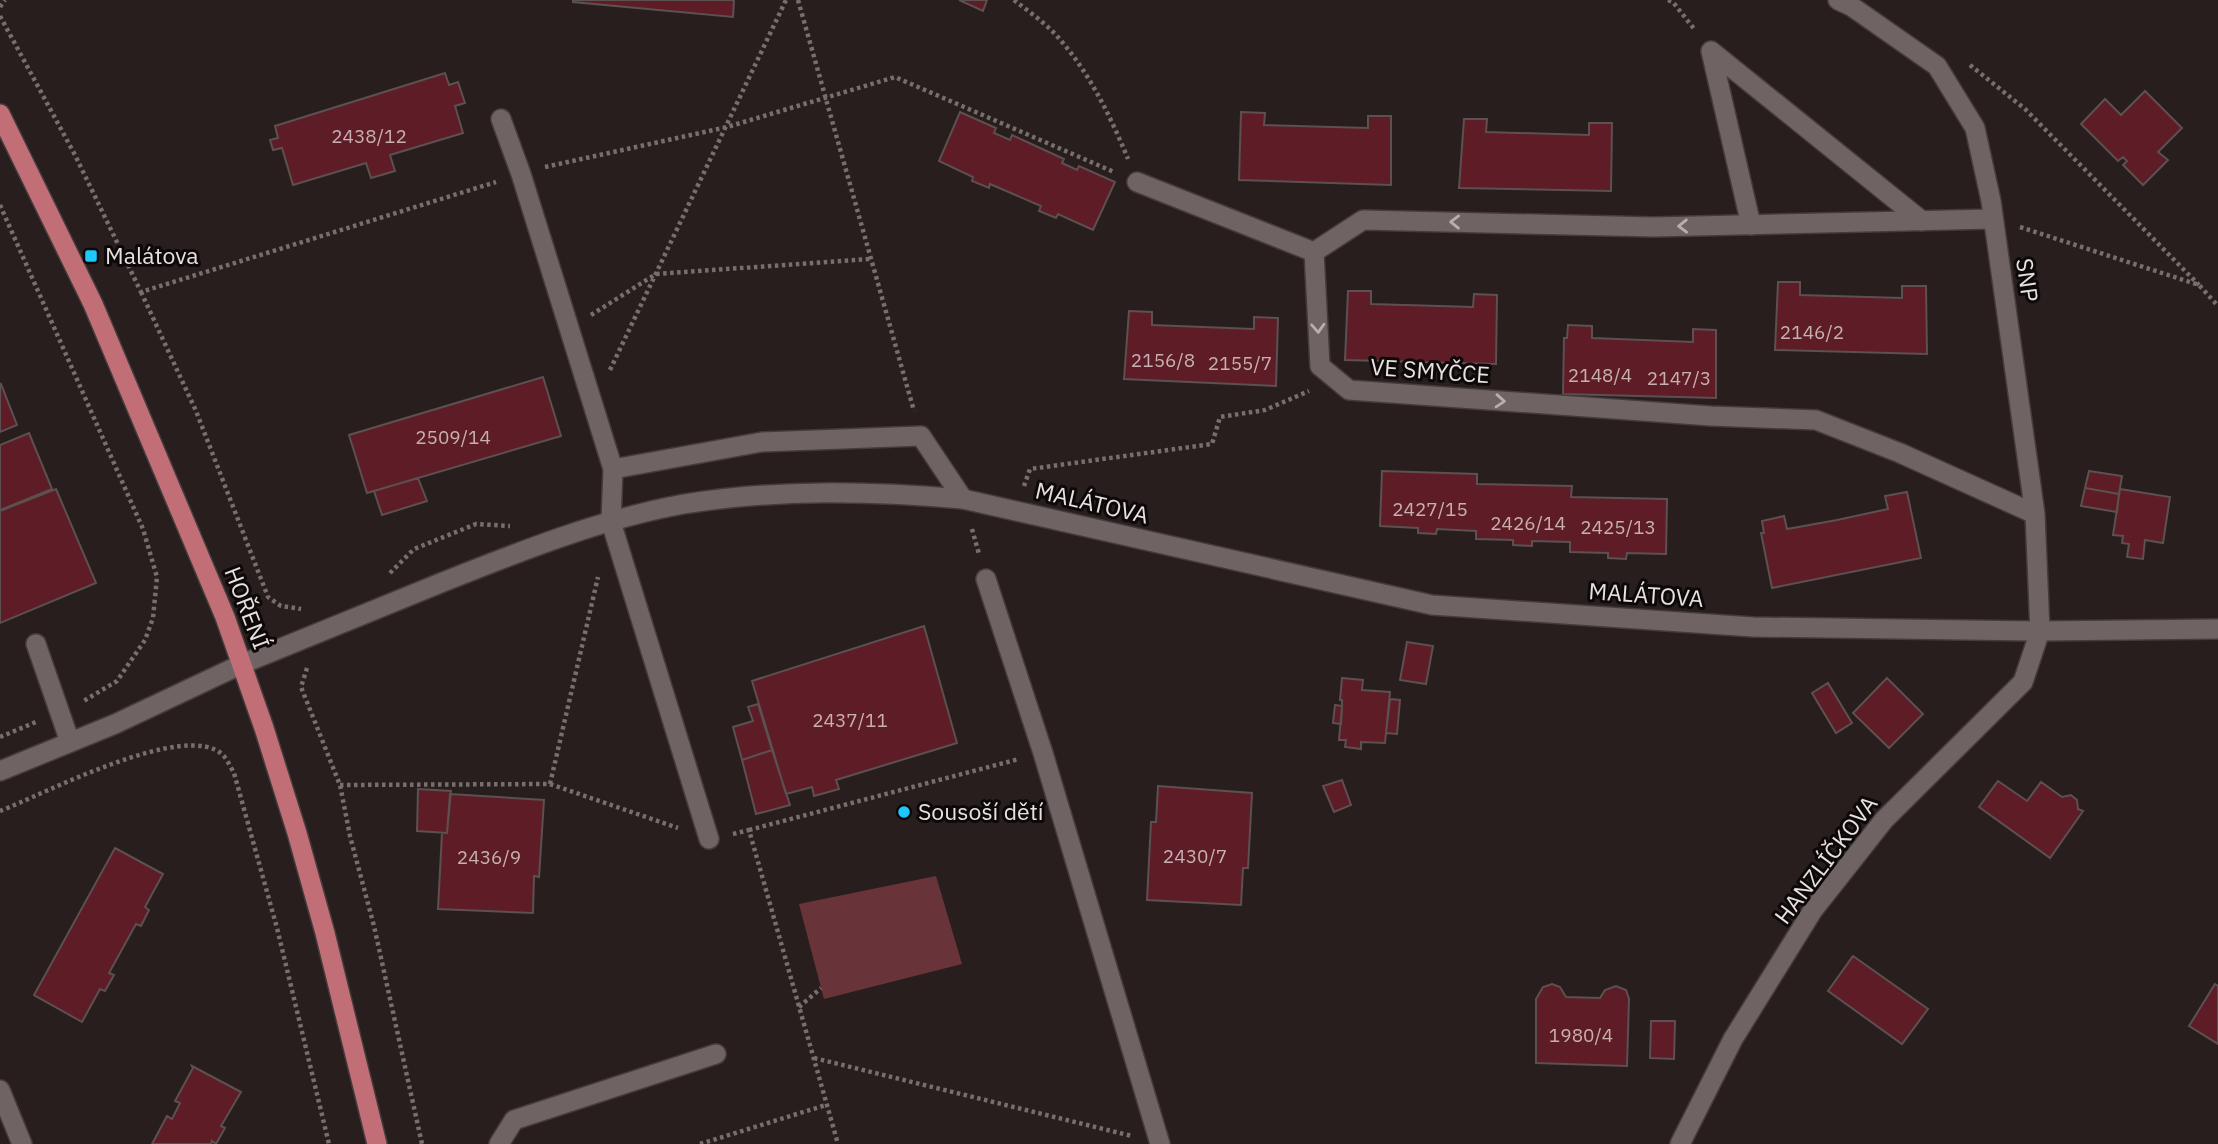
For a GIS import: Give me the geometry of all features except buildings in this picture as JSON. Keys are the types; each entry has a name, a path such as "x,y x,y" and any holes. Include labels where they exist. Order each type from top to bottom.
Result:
{"main road":[{"name":"HOŘENÍ","path":"0,114 93,304 217,595 297,833 325,933 377,1144"}],"street":[{"name":"SNP","path":"1838,0 1851,6 1937,66 1975,128 1993,219 2035,514 2040,631"},
{"path":"1711,51 1922,220"},
{"path":"1711,51 1751,225"},
{"path":"501,118 613,468 611,522 709,839"},
{"path":"1138,182 1314,251 1363,220 1654,227 1993,219"},
{"name":"VE SMYČCE","path":"1314,251 1320,366 1349,390 1711,416 1816,420 1900,453 2035,514"},
{"path":"613,468 762,442 921,436 963,499"},
{"name":"MALÁTOVA","path":"0,771 115,724 242,664 506,557 611,522 683,505 753,495 822,491 963,499 1432,605 1753,627 2040,631 2218,629"},
{"path":"986,579 1042,753 1160,1143"},
{"name":"HANZLÍČKOVA","path":"1680,1144 1733,1039 1813,910 1884,820 2023,682 2040,631"},
{"path":"36,644 70,742"},
{"path":"499,1144 514,1120 716,1054"},
{"path":"0,1090 22,1144"}],"path":[{"path":"0,7 5,0"},
{"path":"593,405 786,0"},
{"path":"798,0 912,401"},
{"path":"1014,0 1054,33 1078,61 1114,126 1138,182"},
{"path":"1668,0 1673,2 1711,51"},
{"path":"0,16 75,155 196,411 268,597 281,606 299,610 312,605"},
{"path":"1964,60 2025,109 2218,306"},
{"path":"141,292 521,174 727,127 894,77 1138,182"},
{"path":"0,205 144,528 157,578 153,618 145,640 117,681 88,699 0,737"},
{"path":"1993,219 2199,285"},
{"path":"569,329 656,274 870,259"},
{"path":"1016,510 1031,469 1212,444 1220,417 1265,410 1336,380"},
{"path":"963,499 986,579"},
{"path":"384,577 414,549 476,524 512,526"},
{"path":"550,784 599,574"},
{"path":"312,664 306,670 301,687 340,785 422,1144"},
{"path":"0,811 165,747 185,744 207,747 222,754 234,773 270,902 329,1144"},
{"path":"340,785 550,784 709,839 1042,753"},
{"path":"749,830 838,1144"},
{"path":"799,1007 821,988"},
{"path":"813,1058 1160,1143"},
{"path":"700,1144 826,1105"}],"shaded area":[{"path":"936,876 962,964 824,999 799,904"}],"place":[{"name":"Malátova","path":"91,256"},
{"name":"Sousoší dětí","path":"904,812"}]}
